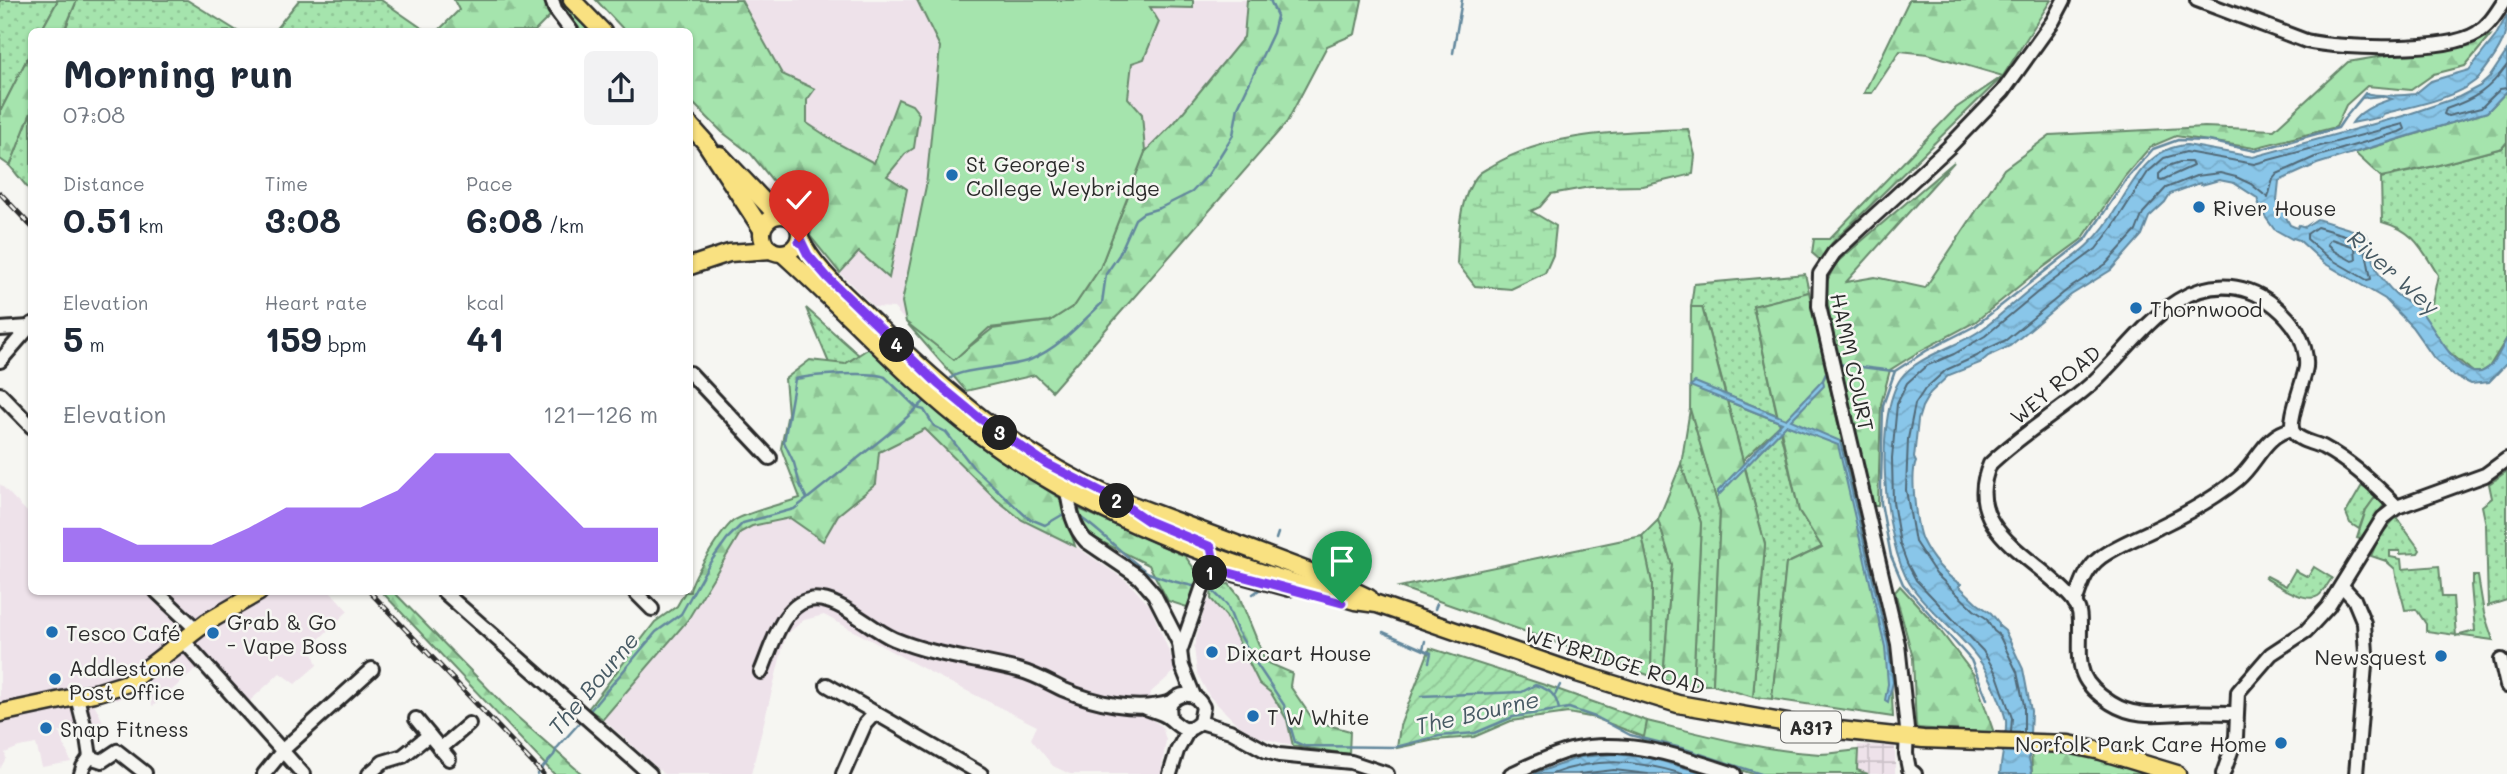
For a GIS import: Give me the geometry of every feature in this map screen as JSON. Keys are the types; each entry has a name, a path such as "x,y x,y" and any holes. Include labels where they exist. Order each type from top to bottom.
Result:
{"main road":[{"path":"572,0 599,28"},
{"path":"693,128 777,215"},
{"path":"705,142 761,232 777,252"},
{"path":"693,265 719,255 737,252 777,252 792,249 800,239 796,221 777,215 767,220 748,247 737,252"},
{"name":"WEYBRIDGE ROAD","path":"800,239 808,255 828,278 938,384 1047,464 1114,498 1329,579 1361,593 1377,604"},
{"name":"WEYBRIDGE ROAD","path":"777,252 946,407 1010,456 1067,491 1155,534 1213,557 1355,601 1377,604 1577,673 1678,704 1810,727 1907,737 2033,741 2090,748 2177,774"},
{"path":"1114,498 1148,521 1211,547 1213,557"},
{"path":"2,712 77,697 128,683 196,629 254,595"}],"street":[{"path":"552,0 555,9 569,28"},
{"name":"HAMM COURT","path":"1907,737 1898,644 1832,368 1819,306 1820,274 1834,253 1948,148 2003,91 2064,0"},
{"path":"2197,0 2306,41 2330,45 2381,46 2457,41 2477,33 2491,20 2505,0"},
{"name":"WEY ROAD","path":"2076,603 2064,589 1993,527 1984,496 1986,473 1990,464 2003,451 2091,384 2172,304 2206,287 2231,287 2257,293 2287,318 2297,331 2306,358 2306,368 2291,422 2292,429"},
{"path":"0,328 28,326"},
{"path":"0,361 28,328"},
{"path":"693,376 770,458"},
{"path":"0,394 28,422"},
{"path":"2236,713 2138,714 2109,701 2084,681 2080,662 2079,608 2076,603 2085,573 2100,558 2122,544 2188,511 2230,484 2248,467 2266,443 2276,435 2292,429 2298,437 2322,447 2362,473 2397,507"},
{"path":"2222,774 2235,744 2238,692 2263,662 2316,621 2342,586 2383,518 2397,507 2470,481 2498,467 2507,459"},
{"path":"1067,491 1074,524 1086,541 1139,577 1154,594 1181,649 1182,666 1169,710 1177,751"},
{"path":"1181,649 1213,557"},
{"path":"1204,584 1226,572 1342,603 1355,601"},
{"path":"2342,586 2354,599 2364,623 2367,653 2356,774"},
{"path":"160,595 196,629"},
{"path":"447,595 584,717 609,733 650,774"},
{"path":"638,595 652,609"},
{"path":"761,672 788,612 801,603 821,599 836,603 893,639 937,654 1020,670 1086,697 1146,708 1172,722 1230,732"},
{"path":"183,640 303,774"},
{"path":"2501,660 2507,686"},
{"path":"1170,774 1177,751 1203,713 1182,666"},
{"path":"264,774 283,751 372,669"},
{"path":"827,685 981,774"},
{"path":"1146,708 1173,701 1183,695 1198,700 1230,732 1266,751 1279,755 1351,762 1387,774"},
{"path":"77,697 90,757 95,761 102,761 117,751 145,773"},
{"path":"843,774 865,724 874,713"},
{"path":"416,719 449,760"},
{"path":"440,749 469,724"},
{"path":"369,774 383,762 403,756 429,735"},
{"path":"1907,737 1909,768 1915,774"},
{"path":"1511,774 1571,750 1618,746 1673,755 1734,774"},
{"path":"81,774 90,757"}],"shaded area":[{"name":"St George's College Weybridge","path":"596,0 1247,0 1244,37 1175,122 1145,152 1050,321 992,329 954,360 906,322 894,308 874,307 840,273 810,236 815,221 815,209 810,202 801,197 785,196 751,154 722,132 693,103 693,28 622,28"},
{"path":"925,429 997,500 1075,546 1128,582 1150,606 1173,661 1174,672 1151,692 1145,708 1146,716 1162,726 1166,740 1161,774 1070,774 1053,766 1031,739 1037,726 824,615 804,620 786,635 751,774 664,774 603,719 687,621 741,532 752,526 790,518 823,540 838,515 876,484 879,452"},
{"path":"0,484 28,513 28,595 334,595 348,611 311,647 317,665 295,684 280,673 239,711 199,667 153,706 141,689 116,700 112,698 94,703 103,722 59,732 71,762 42,767 36,744 5,753 6,758 0,769"},
{"path":"1211,599 1226,616 1259,683 1271,693 1287,720 1293,746 1259,737 1237,724 1209,696 1197,673 1194,647 1206,603"},
{"path":"1858,745 1895,746 1895,774 1868,774 1857,771"}],"green space":[{"path":"0,0 58,0 43,28 28,28 28,57 0,112"},
{"path":"58,0 77,0 65,28 43,28"},
{"path":"77,0 187,0 232,28 66,28"},
{"path":"299,0 381,0 422,28 276,28"},
{"path":"454,0 570,0 597,28 573,28 555,11 538,28 441,28 459,10"},
{"path":"596,0 741,0 782,74 815,89 807,100 807,123 874,163 898,99 912,105 919,114 914,148 905,154 887,176 907,189 889,278 859,252 840,273 810,236 814,218 813,206 804,199 785,196 751,154 722,132 693,103 693,28 622,28"},
{"path":"917,0 1193,0 1193,8 1150,7 1159,22 1144,59 1132,63 1128,98 1142,114 1145,152 1100,268 1075,305 1050,321 989,328 954,360 906,322 902,302 926,186 940,47"},
{"path":"1247,0 1362,0 1355,34 1327,46 1287,122 1052,391 1035,375 966,391 906,322 954,359 992,329 1050,321 1075,305 1100,268 1145,152 1175,122 1244,37"},
{"path":"1909,0 2051,0 2003,76 1928,54 1900,51 1872,93 1864,93"},
{"path":"2490,36 2465,66 2434,74 2411,90 2367,86 2346,105 2336,127 2254,148 2176,136 2150,147 2125,176 2082,239 1975,322 1890,370 1881,404 1878,506 1872,506 1837,367 1825,285 1836,263 1954,162 1846,282 1875,277 1925,288 2004,169 2050,135 2205,127 2274,130 2348,62 2461,45"},
{"path":"28,57 28,120 10,166 0,159 0,112"},
{"path":"2003,76 1832,243 1820,260 1812,253 1814,239 1829,239 1956,108"},
{"path":"2507,91 2507,142 2502,148 2381,177 2355,153 2487,112"},
{"path":"28,120 28,188 10,166"},
{"path":"1688,129 1695,155 1693,174 1643,186 1590,187 1551,194 1540,207 1531,211 1556,226 1553,255 1545,273 1511,289 1475,286 1457,263 1459,229 1466,195 1478,175 1485,170 1512,155 1561,140 1612,133"},
{"path":"2507,142 2507,338 2489,367 2481,372 2473,372 2443,347 2418,308 2431,308 2438,275 2422,249 2410,236 2382,222 2381,178 2502,148"},
{"path":"1805,274 1809,292 1753,306 1777,415 1726,395 1702,307 1691,307 1694,284"},
{"path":"1809,292 1890,659 1893,717 1772,699 1786,564 1822,547 1799,511 1753,306"},
{"path":"1691,307 1702,307 1765,544 1753,697 1713,685 1720,512 1690,409"},
{"path":"806,308 859,355 845,364 829,363"},
{"path":"869,348 938,413 989,453 1061,499 1075,546 1022,520 997,500 925,429 879,452 876,484 838,515 823,541 790,518 752,526 741,532 687,621 603,719 588,709 655,622 677,606 683,595 693,595 695,577 707,555 732,522 754,512 800,498 781,448 788,413 785,379 810,360 845,364"},
{"path":"1727,401 1782,423 1743,460"},
{"path":"1690,409 1720,512 1713,685 1693,685 1701,523 1681,465"},
{"path":"1780,431 1799,511 1822,547 1786,564 1772,699 1753,697 1765,545 1745,467"},
{"path":"1681,464 1701,523 1693,685 1663,680 1672,564 1658,520"},
{"path":"2507,471 2507,600 2488,606 2486,525 2482,506 2492,498 2489,484"},
{"path":"2364,482 2376,496 2366,510 2359,529 2350,523 2346,513"},
{"path":"2376,496 2384,503 2383,506 2360,539 2357,538 2366,510"},
{"path":"1077,508 1185,556 1201,578 1190,608 1168,601 1149,565 1096,539 1083,528"},
{"path":"2396,517 2420,550 2418,553 2400,554 2400,551 2390,551 2390,557 2401,559 2402,569 2439,566 2442,597 2453,597 2456,635 2426,631 2426,624 2416,609 2405,610 2395,569 2386,561 2371,556 2379,537"},
{"path":"1658,520 1672,564 1663,680 1651,676 1652,583 1642,536"},
{"path":"1642,536 1652,583 1651,676 1399,587"},
{"path":"2314,567 2332,578 2320,595 2313,598 2291,592 2265,578 2267,576 2286,586 2295,570 2308,577"},
{"path":"2473,576 2478,576 2484,613 2493,640 2458,635 2475,631 2471,585"},
{"path":"1229,584 1239,596 1266,662 1292,673 1290,686 1314,721 1350,731 1349,754 1293,746 1287,720 1271,693 1259,683 1226,616 1211,599 1212,585"},
{"path":"1900,586 1935,624 1974,675 1994,733 1916,728 1913,658 1895,592"},
{"path":"385,595 397,595 506,707 582,774 554,774"},
{"path":"1430,648 1647,721 1644,737 1595,718 1568,713 1511,721 1474,737 1435,740 1397,748 1400,726"},
{"path":"1647,721 1733,741 1798,752 1820,754 1858,750 1857,770 1868,774 1753,774 1696,756 1641,743"},
{"path":"2031,746 2064,747 2157,774 2032,774"}],"water":[{"path":"2507,15 2505,33 2499,49 2480,76 2465,88 2431,102 2352,123 2370,108 2392,99 2382,96 2362,98 2344,119 2365,93 2415,94 2431,81 2469,70 2495,37"},
{"path":"2507,51 2507,91 2487,112 2317,164 2279,181 2277,200 2290,225 2297,228 2299,225 2305,227 2317,219 2366,234 2376,269 2384,281 2398,296 2419,309 2463,367 2472,372 2486,370 2497,358 2507,338 2507,363 2489,382 2471,384 2454,376 2434,358 2412,327 2385,299 2324,263 2299,240 2274,229 2261,211 2257,198 2234,183 2219,180 2201,185 2200,183 2170,194 2149,217 2142,235 2111,270 2071,295 2010,346 1988,356 1980,363 1949,375 1930,393 1918,420 1914,458 1914,500 1922,540 1939,566 1991,613 2005,631 2023,669 2031,711 2029,758 2032,774 2000,774 2006,721 1991,680 1972,651 1929,608 1910,584 1894,540 1888,512 1885,450 1892,396 1901,378 1926,358 1983,329 2086,246 2113,215 2137,176 2158,155 2171,148 2187,145 2253,157 2403,116 2459,97 2480,86 2489,78"},
{"path":"1823,380 1824,386 1791,420 1840,441 1888,644 1893,682 1888,702 1885,700 1888,684 1885,647 1838,445 1786,425 1718,496 1718,491 1782,423 1690,386 1695,382 1786,419"},
{"path":"1615,754 1651,758 1707,774 1534,774 1580,757"}],"waterway":[{"path":"951,378 965,372 1022,363 1041,355 1069,335 1102,303 1106,274 1119,255 1135,219 1192,192 1208,175 1233,135 1238,107 1273,33 1277,16 1270,0"},
{"path":"1453,53 1462,0"},
{"path":"1987,699 1971,660 1903,584 1891,556 1881,503 1881,483 1883,405 1895,371 1926,351 1975,326 2086,239 2128,177 2153,149 2178,140 2208,141 2255,151 2338,128 2344,119"},
{"path":"1837,364 1893,371"},
{"path":"1823,380 1829,367"},
{"name":"The Bourne","path":"693,593 709,564 727,539 743,523 794,509 807,499 784,442 795,379 841,374 885,377 917,408 924,410 934,426 946,432 972,466 1028,518 1045,525 1062,515 1069,515"},
{"path":"807,499 927,399"},
{"name":"The Bourne","path":"1076,516 1090,524 1149,573 1197,587"},
{"path":"1276,539 1278,533"},
{"name":"The Bourne","path":"1207,590 1213,591 1227,605 1237,630 1284,705 1295,742 1304,746 1396,747 1439,736 1475,733 1513,717 1569,708 1598,718 1630,735 1685,749 1761,774"},
{"path":"1253,594 1259,590"},
{"name":"The Bourne","path":"588,713 656,632 681,614 692,595"},
{"path":"1435,609 1437,604"},
{"path":"1383,632 1431,653 1429,662"},
{"path":"1423,649 1425,641"},
{"path":"1569,655 1571,650"},
{"path":"1421,696 1522,692 1535,685 1551,693 1559,709"},
{"path":"1555,695 1560,685"},
{"name":"The Bourne","path":"537,774 582,720"}],"railway":[{"path":"0,193 28,223"},
{"path":"373,595 543,774"}],"place":[{"name":"St George's College Weybridge","path":"952,175"},
{"name":"River House","path":"2199,207"},
{"name":"Thornwood","path":"2136,308"},
{"name":"Tesco Café","path":"52,632"},
{"name":"Grab & Go - Vape Boss","path":"213,633"},
{"name":"Dixcart House","path":"1212,652"},
{"name":"Newsquest","path":"2441,656"},
{"name":"Addlestone Post Office","path":"55,679"},
{"name":"T W White","path":"1253,716"},
{"name":"Snap Fitness","path":"46,728"},
{"name":"Norfolk Park Care Home","path":"2281,743"}],"route":[{"path":"799,242 800,239 808,255 828,278 938,384 978,417 1047,464 1114,498 1148,521 1211,547 1213,557 1208,573 1226,572 1342,603"}],"water label":[{"name":"River Wey","path":"2394,272"}]}
